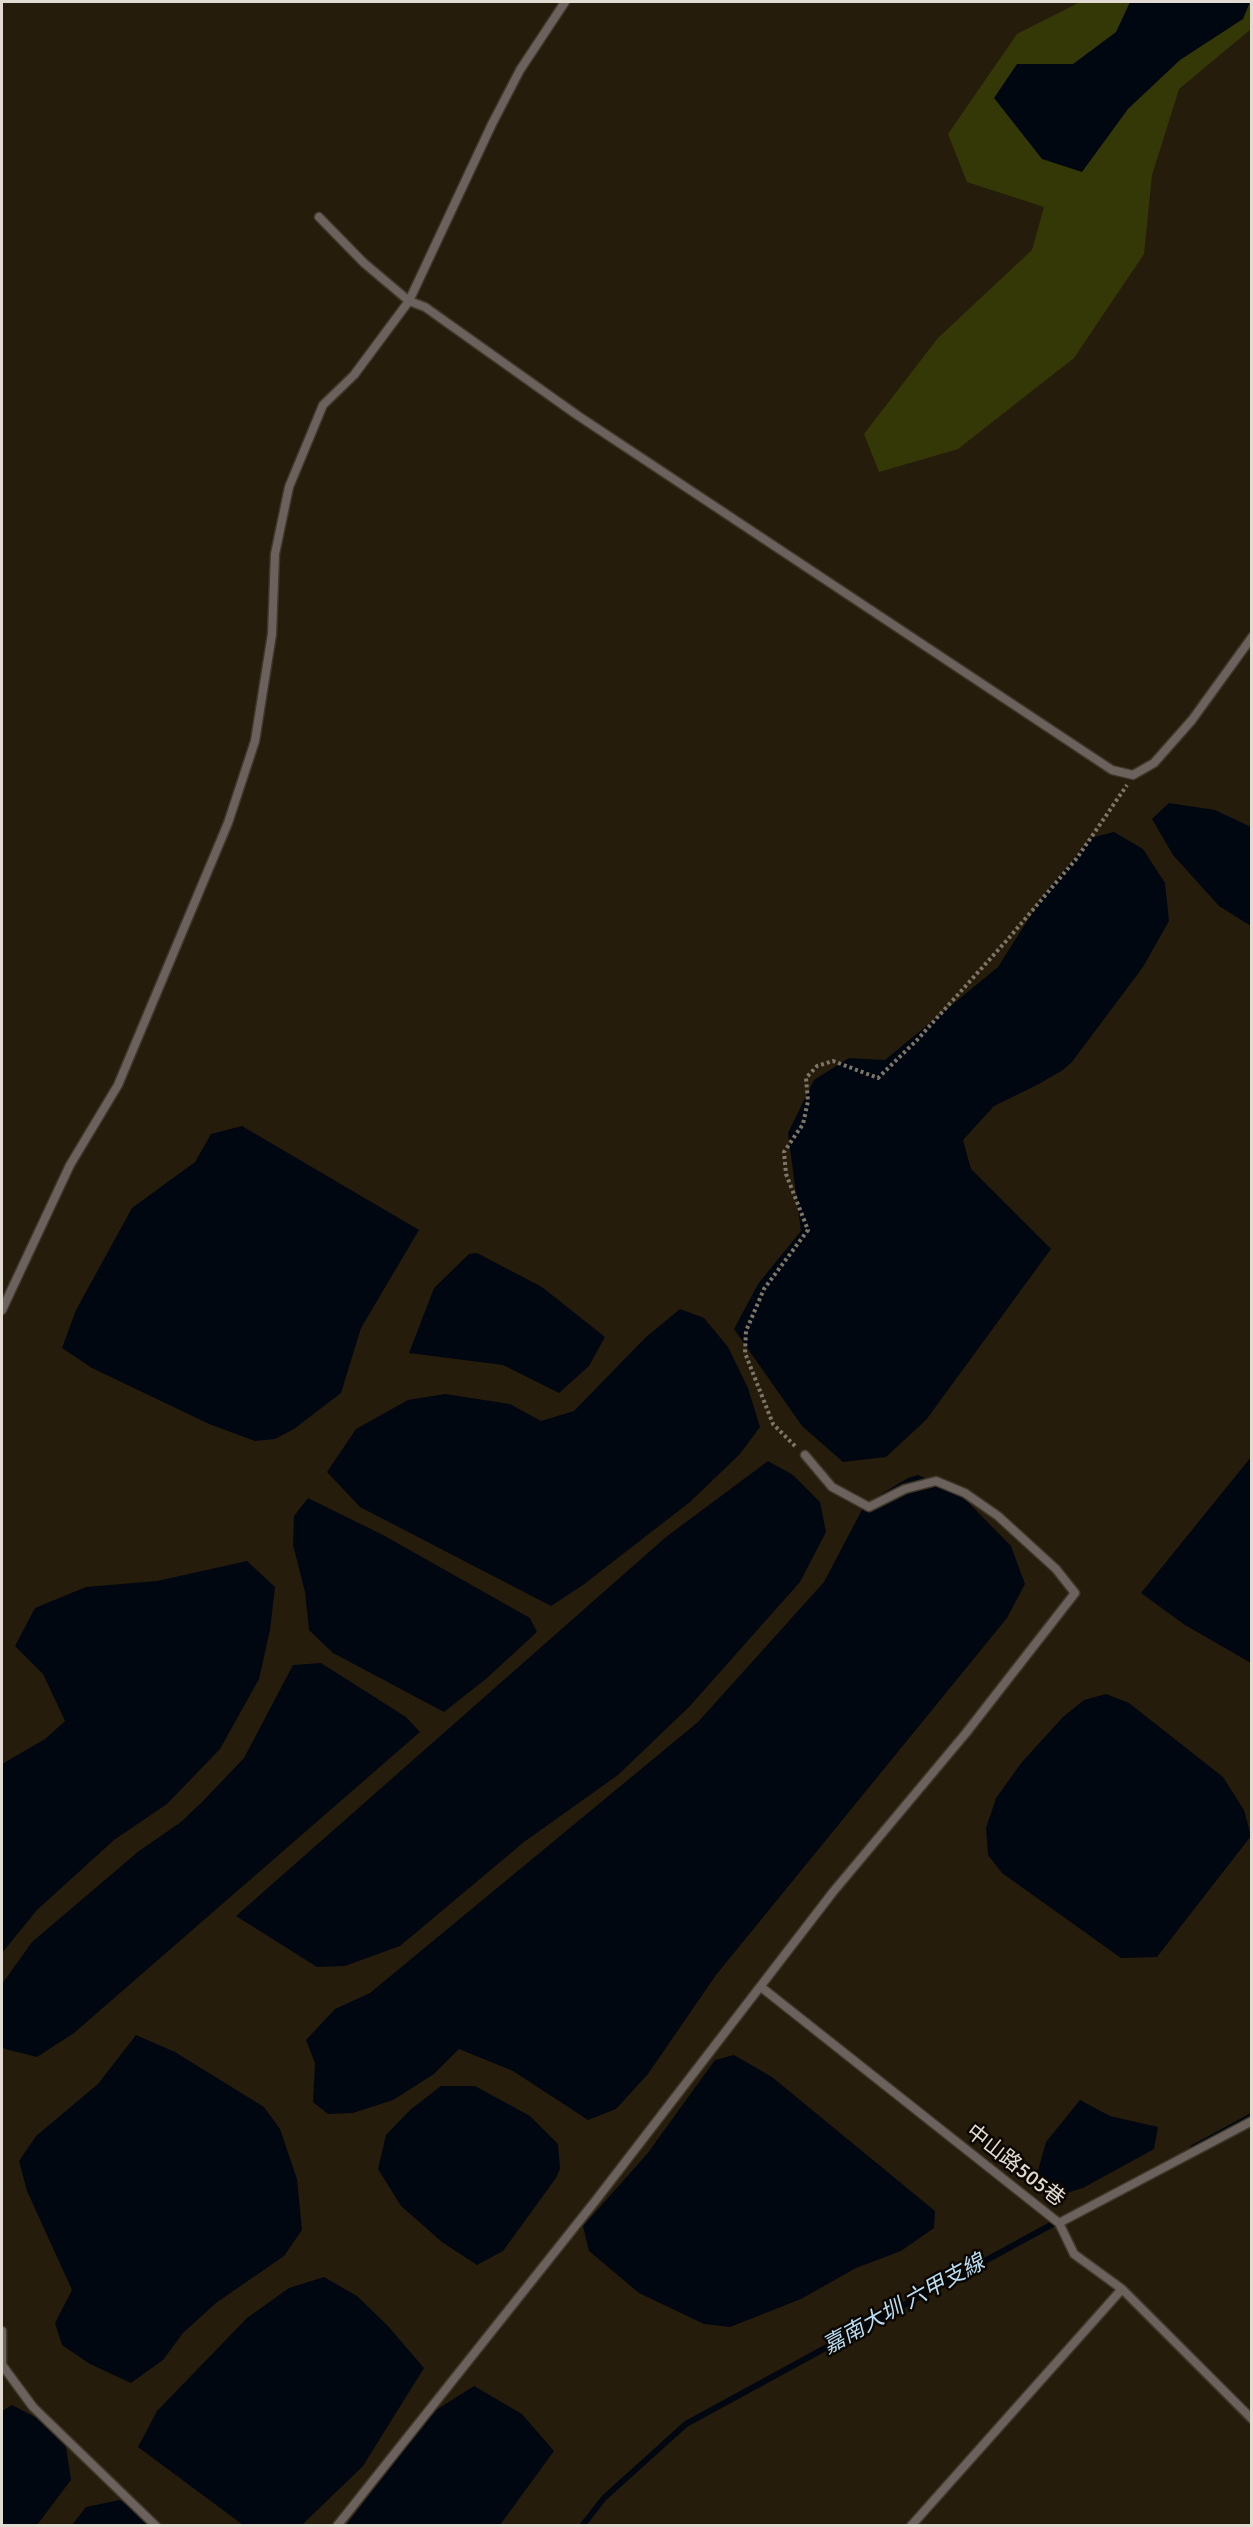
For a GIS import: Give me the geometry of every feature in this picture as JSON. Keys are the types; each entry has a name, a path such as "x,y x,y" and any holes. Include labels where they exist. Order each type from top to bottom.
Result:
{"lane":[{"path":"2,1310 70,1165 118,1084 228,823 255,741 272,634 275,554 289,487 323,405 354,375 409,302 492,124 520,70 565,2"},
{"path":"319,217 364,263 409,302 425,307 577,416 1112,770 1133,775 1154,764 1192,720 1251,637"},
{"path":"337,2526 596,2200 833,1892 966,1734 1075,1593 1056,1569 998,1516 965,1492 936,1481 905,1489 869,1507 832,1487 805,1455"},
{"name":"中山路505巷","path":"761,1987 1059,2223 1074,2253 1122,2289 1251,2419"},
{"path":"1059,2223 1251,2121"},
{"path":"911,2526 1122,2289"},
{"path":"2,2331 2,2365 33,2407 156,2526"}],"path":[{"path":"805,1455 772,1424 745,1353 746,1331 764,1289 808,1230 786,1174 784,1152 803,1124 808,1101 806,1077 817,1066 833,1061 878,1078 917,1040 1077,858 1133,775"}],"green space":[{"path":"1080,2 1251,2 1251,29 1179,89 1152,175 1144,254 1074,358 958,449 879,472 864,434 938,338 1032,250 1044,207 967,182 948,134 1017,34"}],"shaded area":[{"path":"1130,2 1250,2 1243,19 1180,60 1128,109 1082,172 1042,159 994,98 1017,64 1073,64 1116,32"},
{"path":"1169,803 1215,810 1251,827 1251,926 1219,906 1173,855 1152,819"},
{"path":"1114,832 1143,849 1165,883 1169,921 1143,967 1072,1062 1037,1085 994,1106 963,1140 971,1169 1051,1249 926,1420 886,1457 843,1462 802,1426 734,1329 758,1284 801,1231 788,1133 814,1080 849,1058 885,1060 998,967 1043,896 1091,838"},
{"path":"242,1126 419,1230 361,1328 341,1393 294,1429 275,1439 255,1441 209,1424 92,1368 62,1348 76,1310 132,1208 195,1162 211,1134"},
{"path":"477,1253 542,1287 605,1337 589,1366 559,1393 503,1365 409,1353 434,1288 469,1254"},
{"path":"680,1309 704,1318 728,1347 748,1388 760,1427 740,1454 690,1502 583,1585 551,1606 360,1507 327,1472 356,1429 408,1400 445,1394 510,1404 541,1421 574,1411 646,1337"},
{"path":"1251,1457 1251,1663 1185,1625 1141,1593"},
{"path":"768,1461 793,1475 820,1502 826,1532 800,1582 689,1707 618,1775 524,1842 400,1946 345,1966 317,1967 236,1916 666,1537"},
{"path":"918,1475 959,1493 1011,1546 1025,1584 1007,1618 716,1975 648,2074 616,2109 588,2120 513,2071 459,2049 434,2074 393,2100 353,2113 328,2114 313,2102 315,2063 306,2040 335,2009 370,1993 698,1722 824,1582 865,1504 908,1478"},
{"path":"308,1498 383,1535 530,1618 537,1632 487,1678 444,1712 333,1653 309,1630 305,1592 293,1545 294,1516"},
{"path":"247,1561 275,1587 270,1630 259,1679 220,1749 167,1804 114,1840 37,1910 2,1953 2,1764 45,1739 65,1721 43,1674 15,1646 35,1608 86,1587 157,1581"},
{"path":"321,1663 406,1717 420,1732 74,2033 37,2057 5,2049 2,2046 2,1984 32,1942 139,1851 181,1822 244,1758 293,1665"},
{"path":"1106,1694 1129,1703 1223,1777 1244,1810 1251,1836 1157,1957 1121,1958 1002,1873 988,1855 986,1828 996,1798 1022,1762 1063,1717 1084,1700"},
{"path":"136,2035 175,2052 264,2107 280,2129 297,2179 302,2230 284,2256 216,2303 183,2333 163,2360 131,2383 90,2364 62,2345 55,2323 72,2290 27,2191 19,2161 36,2136 98,2084"},
{"path":"734,2055 772,2077 935,2211 934,2228 901,2251 856,2268 801,2299 730,2327 704,2324 639,2293 589,2251 583,2226 647,2154 715,2060"},
{"path":"441,2086 475,2086 530,2116 558,2144 560,2169 556,2178 503,2251 477,2265 442,2242 401,2206 378,2169 386,2135 410,2110"},
{"path":"1080,2100 1110,2116 1158,2127 1154,2149 1083,2188 1049,2198 1037,2174 1046,2142"},
{"path":"324,2277 357,2296 387,2325 424,2368 363,2466 302,2525 243,2525 138,2447 157,2411 247,2318 289,2288"},
{"path":"474,2386 522,2414 554,2451 500,2525 346,2525 433,2412"},
{"path":"12,2405 47,2423 65,2440 71,2480 37,2525 2,2525 2,2411"},
{"path":"120,2500 152,2525 71,2526 86,2507"}],"waterway":[{"name":"嘉南大圳 六甲支線","path":"1193,2148 1252,2116"},
{"name":"嘉南大圳 六甲支線","path":"582,2526 604,2498 686,2424 1060,2220"}]}
